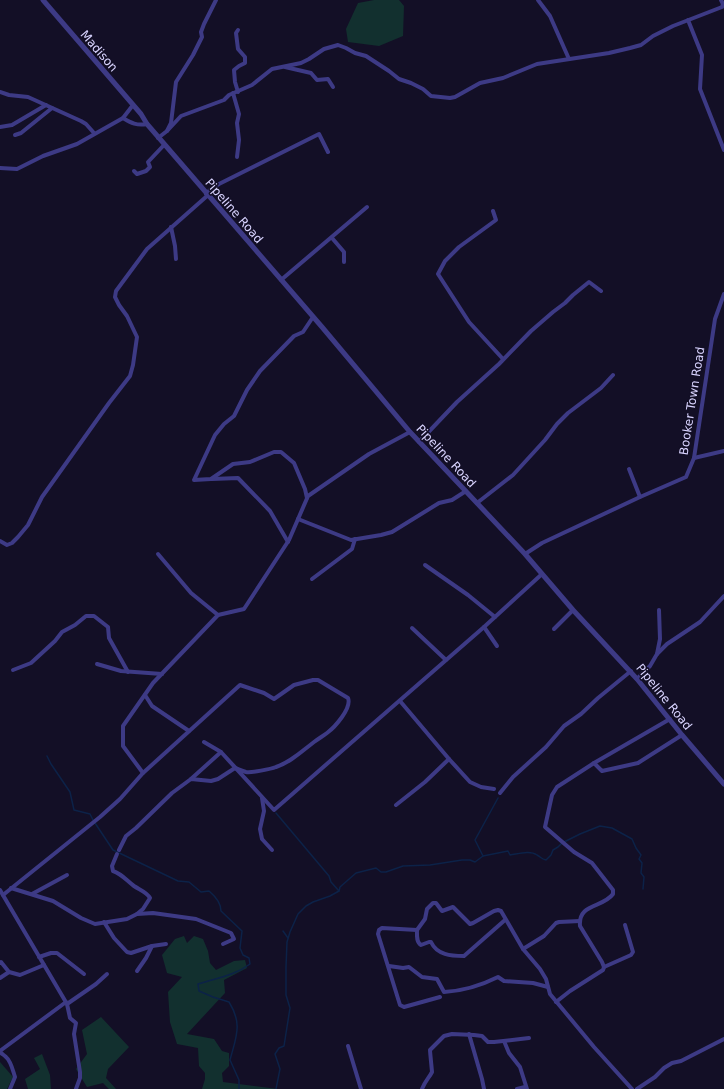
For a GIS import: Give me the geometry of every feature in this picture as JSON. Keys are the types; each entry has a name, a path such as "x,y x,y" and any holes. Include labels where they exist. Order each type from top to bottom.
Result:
{"street":[{"name":"Madison","path":"43,0 141,114 147,124"},
{"path":"167,131 170,123 176,82 193,55 202,37 201,32 204,24 216,0"},
{"path":"538,0 550,16 569,59"},
{"path":"158,138 181,116 224,100 229,95 252,85 272,69 301,63 324,49 338,45 355,53 366,56 399,79 423,89 430,96 450,98 455,97 480,82 503,78 537,64 609,53 641,45 653,36 674,26 722,7 723,4 721,0"},
{"path":"688,20 702,55 700,89 724,150"},
{"path":"237,157 239,140 236,123 239,114 235,92 234,70 246,63 245,57 238,48 236,33 238,30"},
{"path":"285,67 311,73 317,80 328,79 333,87"},
{"path":"0,92 9,95 28,97 81,121 94,133"},
{"path":"0,127 12,125 46,105"},
{"path":"0,168 17,169 43,156 77,144 94,133 111,126 123,118 133,105"},
{"path":"14,135 21,132 52,108"},
{"path":"123,118 140,126 147,124"},
{"path":"81,121 87,119"},
{"name":"Pipeline Road","path":"147,124 206,195 246,238 410,432 525,554 573,610 630,671 724,784"},
{"path":"0,541 7,545 12,543 28,525 42,497 130,376 134,365 137,337 127,316 115,297 116,291 147,249 218,184 319,134 328,152"},
{"path":"134,171 137,174 146,171 150,167 148,162 164,145"},
{"path":"281,280 367,207"},
{"path":"493,211 496,220 459,247 445,261 438,274 469,322 504,359"},
{"path":"171,227 176,259"},
{"path":"332,238 344,252 344,262"},
{"path":"419,442 457,402 573,295 589,282 602,291"},
{"name":"Booker Town Road","path":"525,554 546,541 640,497 686,478 694,458 702,414 715,319 724,294"},
{"path":"288,542 270,511 238,478 194,480 215,435 224,424 234,416 247,390 267,362 280,352 294,336 303,332 313,317"},
{"path":"477,503 514,475 568,413 601,388 613,376"},
{"path":"143,774 123,746 123,726 145,695 162,674 218,615 244,609 288,542 307,498 369,454 410,432"},
{"path":"694,458 724,451"},
{"path":"211,479 233,464 250,462 274,452 281,452 294,463 307,498"},
{"path":"629,469 640,497"},
{"path":"305,490 314,492"},
{"path":"298,519 351,540 392,532 439,503 452,500 466,491"},
{"path":"312,579 352,549 355,539"},
{"path":"158,554 191,593 218,615"},
{"path":"425,565 468,595 495,618"},
{"path":"204,742 221,752 274,810 495,618 542,574"},
{"path":"637,679 650,666 657,654 667,644 700,622 724,596"},
{"path":"554,629 573,610"},
{"path":"657,654 660,639 659,610"},
{"path":"13,670 31,663 55,641 62,632 75,625 86,616 94,616 108,627 109,638 128,672"},
{"path":"484,627 497,646"},
{"path":"412,628 446,660"},
{"path":"97,664 128,672 162,674"},
{"path":"500,793 513,778 546,747 564,726 581,714 630,671"},
{"path":"3,895 100,817 120,799 143,774 240,685 264,693 274,699 294,685 301,682 318,680 348,698 349,702 345,712 328,733 287,763 267,770 248,772 235,768"},
{"path":"145,695 152,706 189,731"},
{"path":"400,701 461,772 476,786 494,789"},
{"path":"604,967 580,926 580,921 582,914 585,911 611,897 613,890 592,863 566,845 545,827 552,795 558,787 594,763 670,719"},
{"path":"594,763 602,771 638,763 682,735"},
{"path":"119,850 126,836 172,793 191,779 221,752"},
{"path":"396,805 425,782 449,759"},
{"path":"191,779 211,781 218,780 235,768"},
{"path":"262,798 264,811 260,828 262,839 272,850"},
{"path":"11,888 53,901 95,924 127,919 143,909 150,898 118,873 113,871 112,866 117,854"},
{"path":"32,894 67,875"},
{"path":"0,890 67,1003 70,1018 76,1023 74,1034 80,1072 80,1078 76,1089"},
{"path":"505,920 464,956 454,956 438,952 431,942 421,946 419,944 417,930 425,919 428,909 433,903 436,903 442,911 453,908 470,924 498,910 501,911 523,949 546,978 550,994 594,1047 632,1089"},
{"path":"137,914 153,913 196,919 231,933 234,939 223,944"},
{"path":"523,949 544,936 556,923 580,921"},
{"path":"104,922 114,938 127,952 131,953 152,946 166,944"},
{"path":"556,1002 570,991 600,972 604,967 631,955 634,952 625,925"},
{"path":"417,930 382,928 379,930 378,934 389,966 398,1000 400,1005 404,1007 440,997"},
{"path":"136,971 146,958 152,946"},
{"path":"39,957 51,953 57,953 84,974"},
{"path":"0,963 1,962 9,972 20,975 44,965"},
{"path":"389,966 403,968 409,967 422,978 437,979 444,992 488,983 498,977 504,981 533,983 548,987"},
{"path":"0,978 9,972"},
{"path":"10,1089 15,1077 11,1065 6,1057 1,1055 0,1051 96,984 107,974"},
{"path":"422,1089 424,1082 432,1072 431,1048 444,1036 452,1034 469,1034 482,1036 488,1042 529,1038"},
{"path":"469,1034 484,1089"},
{"path":"637,1089 672,1063 681,1061 724,1039"},
{"path":"504,1041 509,1053 520,1067 526,1088 517,1089"},
{"path":"348,1046 361,1089"}],"green space":[{"path":"374,0 399,0 404,6 403,36 379,46 348,42 346,29 358,3"},
{"path":"184,936 187,943 194,936 203,939 208,951 210,963 216,970 234,961 245,960 247,968 224,980 225,993 187,1034 214,1039 222,1051 229,1053 229,1066 222,1073 223,1082 278,1089 202,1089 205,1073 199,1066 198,1048 177,1044 170,1022 168,992 182,977 167,973 162,955 175,939"},
{"path":"101,1017 129,1047 108,1069 106,1078 116,1089 109,1089 103,1083 87,1087 76,1069 87,1054 82,1030"},
{"path":"42,1054 50,1075 51,1089 28,1089 25,1079 40,1069 34,1058"},
{"path":"0,1062 13,1077 7,1089 0,1089"}],"waterway":[{"path":"47,756 70,792 74,810 90,814 93,820"},
{"path":"483,856 475,840 498,798"},
{"path":"276,813 329,876 331,882 339,891 306,906 298,914 290,932 287,942 286,995 290,1008 284,1046 279,1048 275,1054 280,1069 276,1089"},
{"path":"95,823 113,850 178,881 189,882 201,892 209,891 217,900 221,911 242,931 240,948 243,955 249,958 250,964 231,974 198,984 199,991 229,1002 236,1017 237,1031 230,1060 239,1080 239,1089"},
{"path":"339,891 340,887 356,873 376,868 381,872 386,872 403,866 430,865 462,860 470,860 475,862 483,856 508,851 510,855 531,853 546,860 551,855 553,850 562,843 600,826 612,828 632,839 641,855 639,859 642,863 641,873 644,877 643,889"},
{"path":"283,931 288,938"}]}
